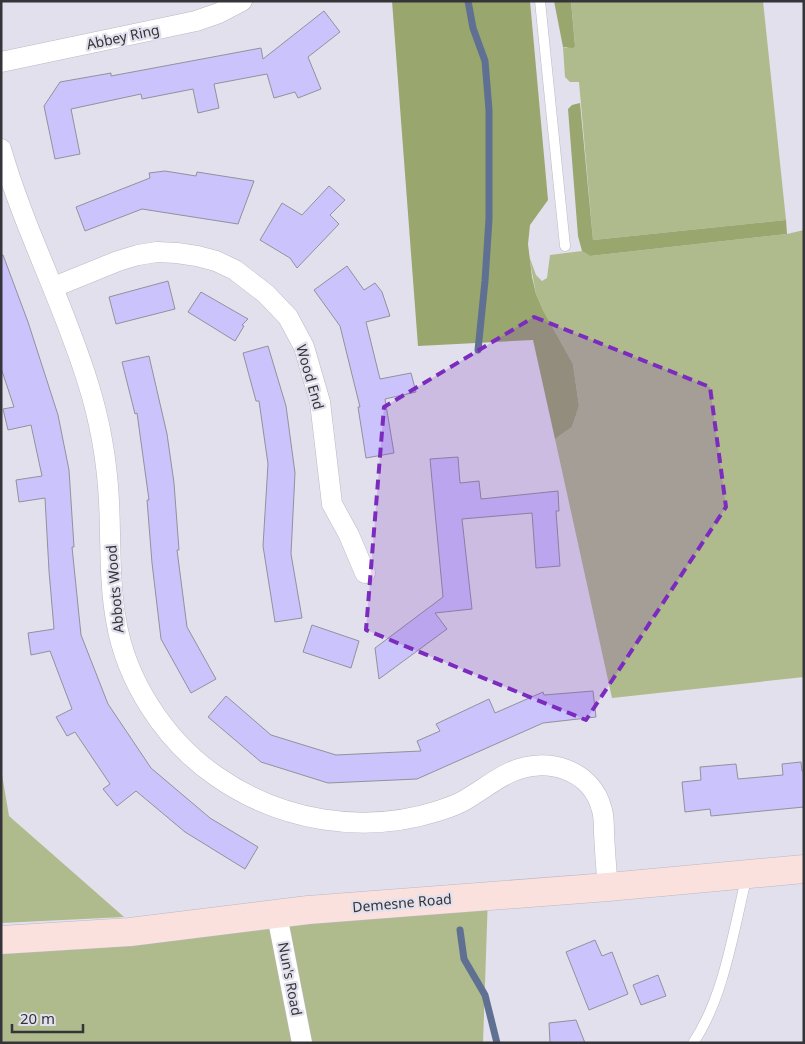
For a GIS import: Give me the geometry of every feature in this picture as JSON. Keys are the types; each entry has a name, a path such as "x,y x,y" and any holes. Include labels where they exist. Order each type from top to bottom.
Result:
{"street":[{"name":"Abbey Ring","path":"1,62 196,21 219,13 242,1"},
{"name":"Abbots Wood","path":"1,149 31,234 54,288 89,385 103,448 109,497 115,617 120,641 142,694 174,738 193,758 238,790 263,802 302,815 329,821 384,822 411,818 438,811 463,801 510,772 530,765 556,765 580,777 590,786 597,797 602,810 608,887"},
{"name":"Wood End","path":"54,288 118,261 157,252 197,256 222,264 251,281 266,294 288,316 304,348 320,402 332,504 349,535 365,573"},
{"name":"Demesne Road","path":"1,940 130,932 327,909 608,887 804,869"},
{"name":"Nun's Road","path":"277,915 302,1043"}],"lane":[{"path":"540,1 565,246"},
{"path":"693,1043 702,1029 716,998 747,874"}],"highlighted area":[{"path":"534,317 710,387 726,507 586,720 366,630 384,407"}],"green space":[{"path":"392,1 530,1 548,200 530,225 528,244 536,294 573,364 579,406 572,427 555,439 533,340 418,346"},
{"path":"554,1 571,1 575,46 573,48 563,47"},
{"path":"571,1 763,1 786,220 593,240 579,82 570,82 565,77 563,47 575,45"},
{"path":"580,103 593,240 786,220 787,234 590,256 582,251 578,236 568,109 572,105"},
{"path":"804,230 804,677 612,698 555,439 572,427 579,406 573,364 536,294 529,256 536,275 542,281 547,278 550,255 582,251 590,256 787,234"},
{"path":"1,769 9,816 124,917 1,923"},
{"path":"488,896 483,1043 1,1043 1,940"}],"building":[{"path":"324,11 340,32 308,57 321,89 298,98 295,92 274,98 267,74 214,84 219,108 198,113 193,89 142,99 141,94 71,109 80,154 55,159 44,106 60,82 111,73 111,76 261,48 263,59"},
{"path":"165,171 196,176 197,172 254,181 238,224 142,209 85,231 76,207 150,178 149,173"},
{"path":"329,186 345,200 330,215 339,224 297,268 290,258 260,240 282,203 302,215"},
{"path":"1,255 3,255 28,322 58,415 69,470 74,547 72,547 81,635 108,704 151,768 210,818 258,847 245,869 185,832 136,791 117,806 103,789 110,784 75,732 67,736 56,717 72,709 50,651 31,655 28,633 54,629 45,498 19,502 16,480 42,476 31,425 8,430 3,409 14,407 1,368"},
{"path":"347,266 364,290 375,283 382,292 390,316 366,322 380,379 411,373 416,392 385,399 394,453 366,458 358,407 360,407 340,326 314,290"},
{"path":"168,281 175,309 116,324 109,297"},
{"path":"201,292 248,319 242,325 244,326 235,341 188,312"},
{"path":"268,346 286,406 295,473 291,554 302,618 275,622 263,546 268,464 259,401 256,401 243,353"},
{"path":"149,356 167,434 174,483 179,550 177,550 187,627 216,679 191,693 161,639 152,563 147,500 149,500 137,413 135,414 122,362"},
{"path":"458,457 460,483 479,481 481,499 558,491 559,511 556,511 560,566 536,568 532,513 462,519 472,609 435,613 447,629 379,679 375,648 443,597 430,459"},
{"path":"312,625 359,641 351,668 303,652"},
{"path":"593,691 596,717 543,723 417,779 328,783 261,762 208,717 226,696 271,735 336,755 421,751 417,741 440,731 436,724 489,699 495,713 543,692 544,695"},
{"path":"801,762 802,771 804,771 804,807 711,816 710,809 685,812 682,782 701,780 700,767 736,764 738,779 783,775 782,764"},
{"path":"595,940 602,956 612,952 628,994 589,1010 566,952"},
{"path":"658,975 666,996 641,1005 633,985"},
{"path":"576,1020 585,1043 550,1043 549,1023"}],"waterway":[{"path":"468,1 473,28 485,61 489,110 489,219 478,350"},
{"path":"460,930 464,959 485,995 497,1043"}]}
